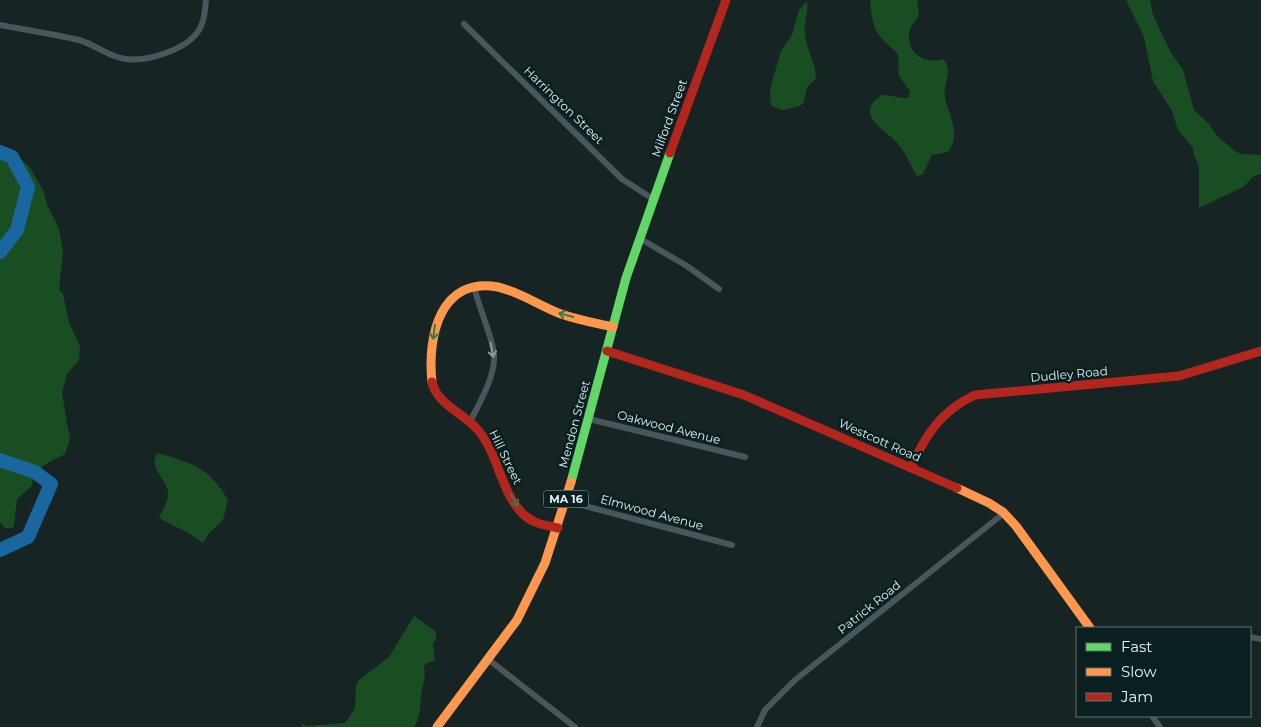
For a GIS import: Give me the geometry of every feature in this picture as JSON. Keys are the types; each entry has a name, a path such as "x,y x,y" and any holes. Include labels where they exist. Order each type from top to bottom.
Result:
{"street":[{"path":"0,25 92,44 116,57 143,59 162,54 194,36 204,19 206,0"},
{"name":"Milford Street","path":"638,241 726,0"},
{"name":"Harrington Street","path":"464,24 622,178 652,199"},
{"path":"638,241 687,266 719,289"},
{"name":"Mendon Street","path":"437,727 489,660 517,620 534,588 558,528 638,241"},
{"path":"470,422 488,386 494,361 491,342 478,308 474,286 502,288 556,312 613,328"},
{"name":"Hill Street","path":"474,286 456,295 440,311 434,330 432,385 436,393 470,422 483,437 506,487 520,510 532,521 558,528"},
{"name":"Dudley Road","path":"911,468 921,444 937,420 956,404 975,395 1172,377 1200,371 1261,350"},
{"name":"Westcott Road","path":"607,351 744,395 989,503 1004,513 1033,548 1089,627"},
{"name":"Oakwood Avenue","path":"589,418 745,458"},
{"name":"Elmwood Avenue","path":"566,501 732,545"},
{"name":"Patrick Road","path":"757,727 765,710 794,680 1004,513"},
{"path":"489,660 574,727"}],"green space":[{"path":"870,0 917,0 919,15 910,29 909,36 912,49 916,54 928,60 943,59 948,68 945,96 954,131 952,145 948,152 932,155 923,174 917,176 899,145 876,123 870,111 872,104 882,95 905,98 909,97 910,91 899,76 898,54 876,31 872,19"},
{"path":"1126,0 1150,0 1153,15 1170,51 1183,70 1194,110 1209,124 1218,137 1235,151 1241,154 1261,155 1261,174 1254,176 1243,187 1199,208 1199,168 1193,148 1178,130 1172,111 1153,81 1144,37"},
{"path":"807,1 805,36 815,68 816,79 807,87 804,102 800,106 783,110 771,106 770,89 781,51 792,35 799,10"},
{"path":"0,147 12,153 29,166 44,192 47,205 59,229 63,251 59,290 63,294 69,322 80,347 79,360 67,374 62,393 70,440 65,454 43,466 35,474 32,486 17,499 14,526 12,528 5,528 0,522"},
{"path":"157,453 190,464 206,473 214,480 228,500 223,520 209,533 203,543 159,518 167,501 168,491 156,468 155,458"},
{"path":"414,616 436,632 436,639 433,644 435,661 424,666 420,711 414,727 302,727 301,723 306,726 345,723 355,708 356,686 359,680 389,657"}],"waterway":[{"path":"0,152 12,157 28,187 17,230 0,252"},
{"path":"0,460 35,472 51,484 28,537 0,550"}],"traffic: fast":[{"path":"571,482 626,278 670,153"}],"traffic: slow":[{"path":"432,382 432,347 435,329 441,314 450,300 463,291 478,286 498,287 514,292 561,314 613,327"},
{"path":"437,727 517,620 545,563 571,482"},
{"path":"957,488 989,503 1003,512 1016,526 1089,627"}],"traffic: jam":[{"path":"670,153 726,0"},
{"path":"607,351 744,395 957,488"},
{"path":"911,468 922,445 936,425 953,408 975,395 1179,376 1261,351"},
{"path":"432,382 439,397 472,424 485,440 515,505 523,514 535,522 558,528"}]}
